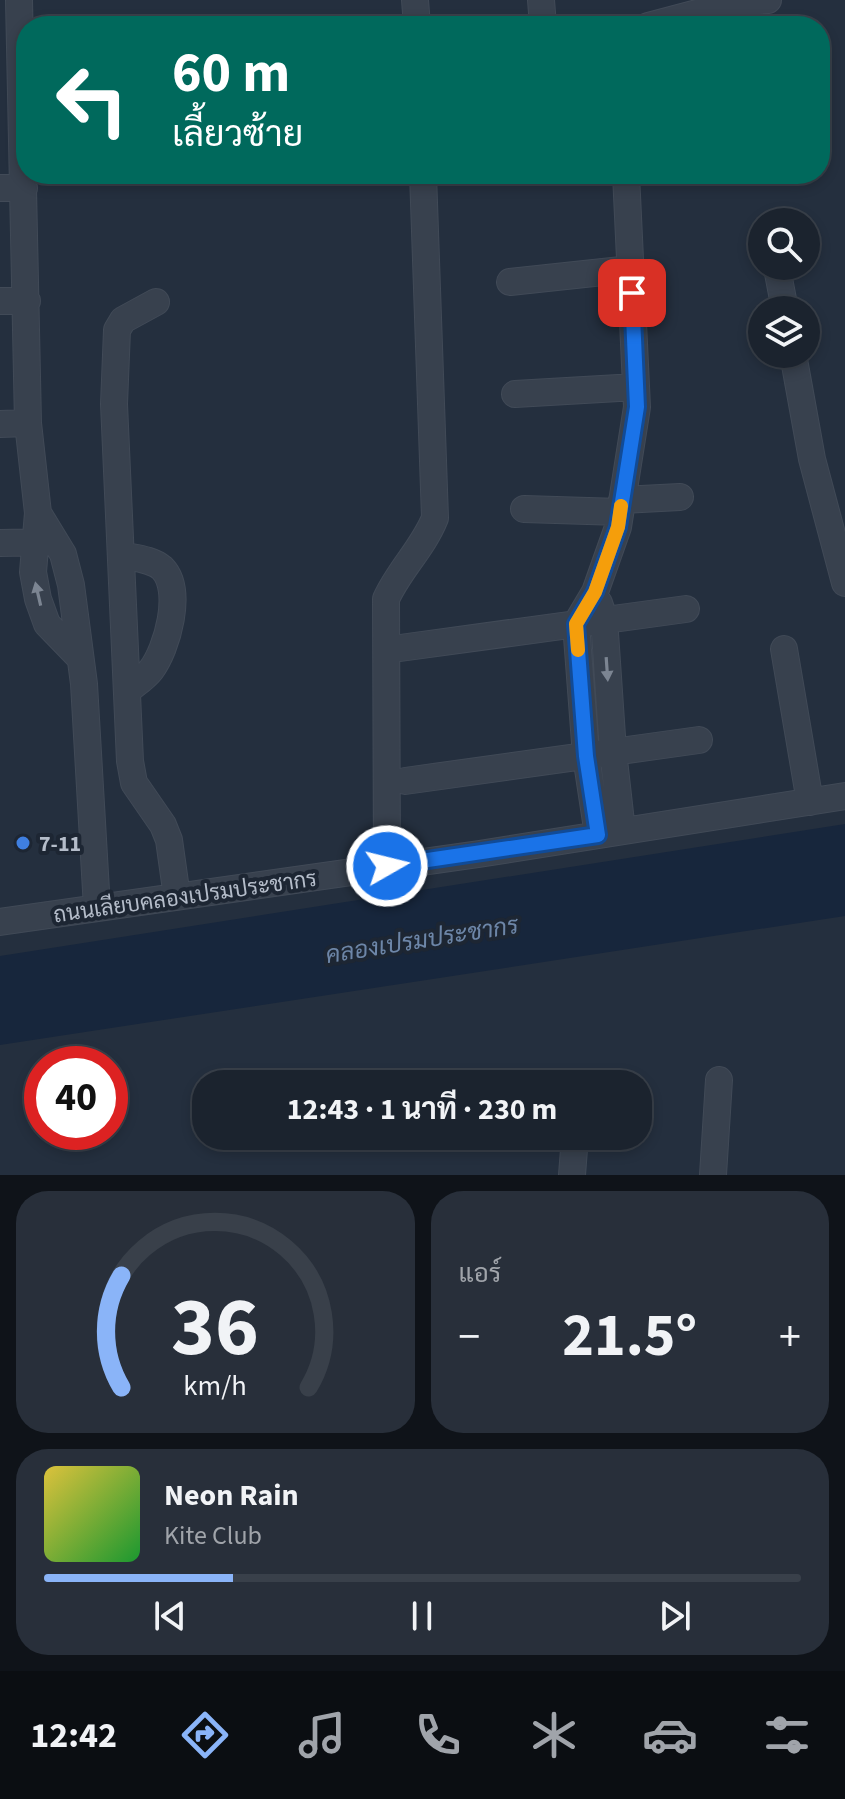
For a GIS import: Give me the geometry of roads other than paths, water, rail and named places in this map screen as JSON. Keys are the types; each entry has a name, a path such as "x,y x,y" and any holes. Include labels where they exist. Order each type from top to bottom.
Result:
{"street":[{"path":"656,16 768,0"},
{"path":"16,25 11,67 12,188 27,301 28,423 38,513 45,542"},
{"path":"387,866 386,599 394,582 428,535 435,518 423,184"},
{"path":"610,833 586,756 576,624 595,592 618,527 637,407 627,184"},
{"path":"510,282 631,269"},
{"path":"0,301 27,301"},
{"path":"156,302 123,320 117,330 114,404 130,761 134,783 163,825 169,840 177,897"},
{"path":"796,368 812,459 845,583"},
{"path":"515,394 636,387"},
{"path":"0,424 28,423"},
{"path":"524,509 621,506 680,497"},
{"path":"0,543 45,542 63,554 71,585 84,684 97,908"},
{"path":"121,555 160,566 169,576 173,593 162,652 149,672 127,691"},
{"path":"595,592 604,618 613,751 610,833"},
{"path":"400,648 686,609"},
{"path":"784,649 810,802"},
{"path":"405,781 699,740"},
{"name":"ถนนเลียบคลองเปรมประชากร","path":"0,922 845,796"},
{"path":"713,1175 719,1080"},
{"path":"572,1175 574,1150"}],"water":[{"name":"คลองเปรมประชากร","path":"845,824 845,916 0,1045 0,956"}],"place":[{"name":"7-11","path":"23,843"}]}
